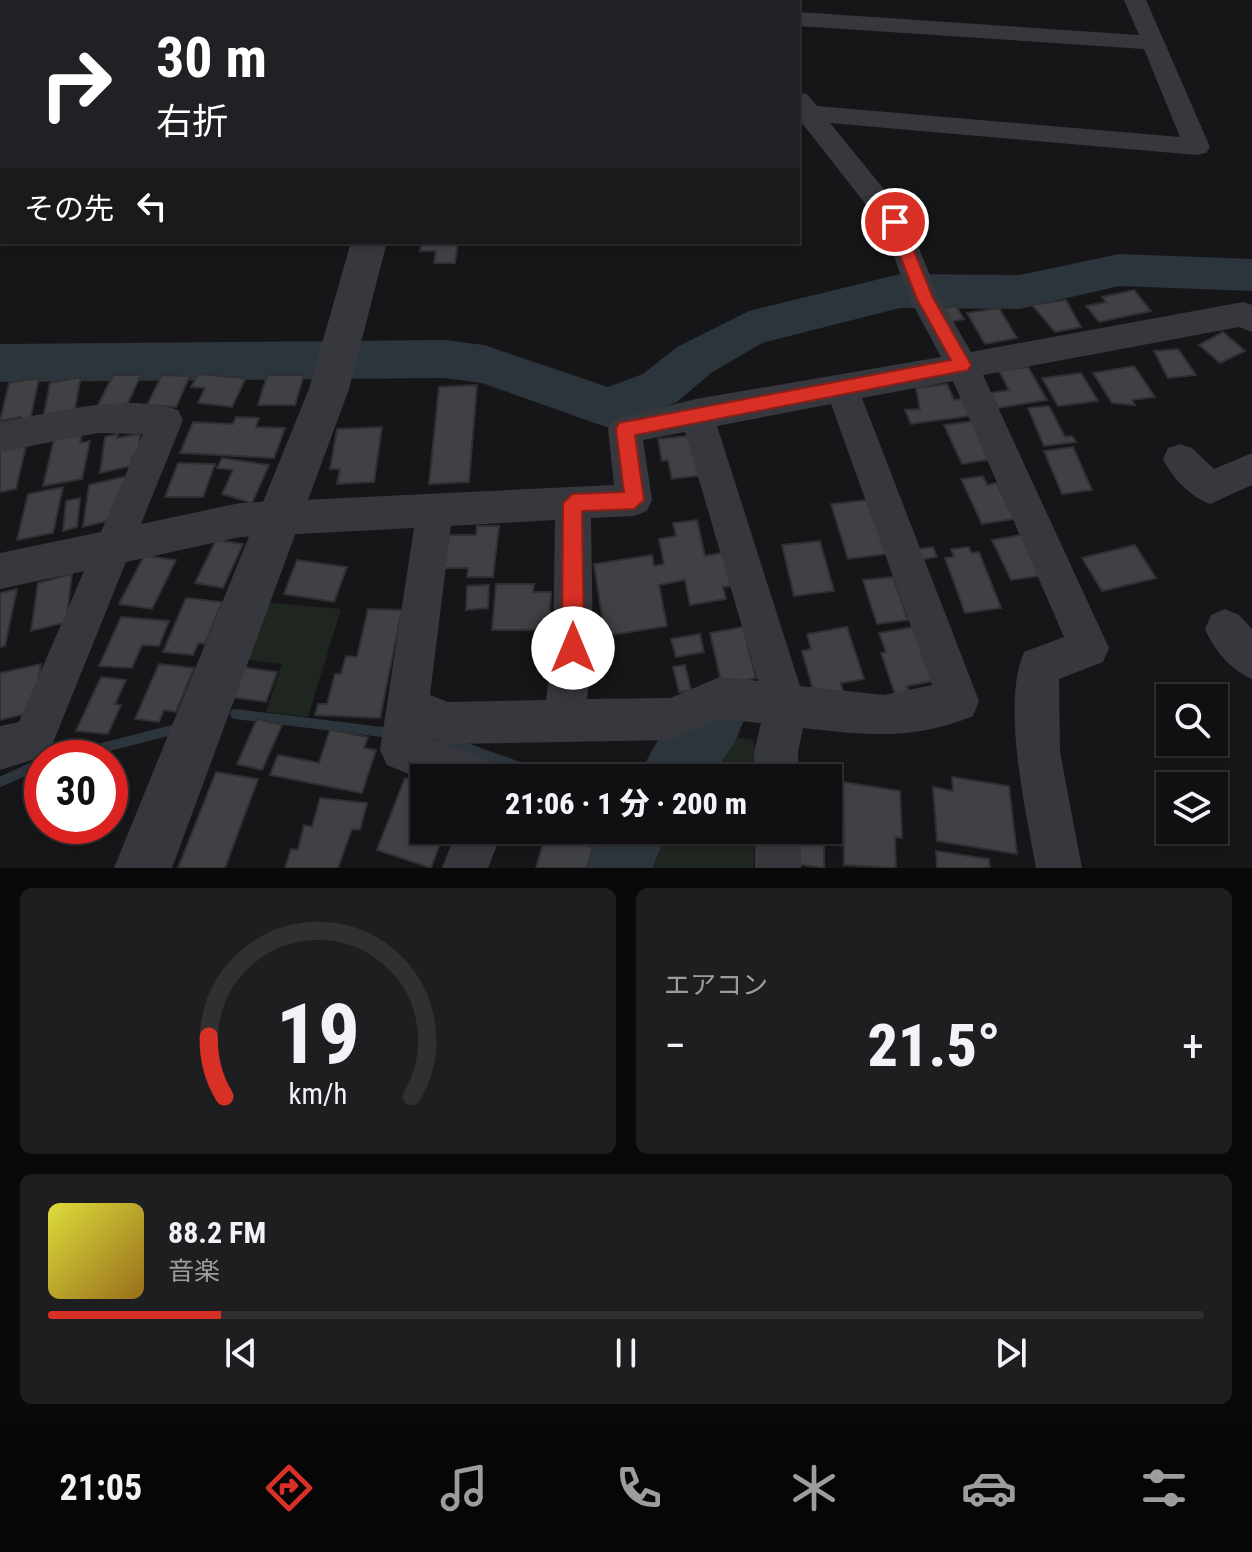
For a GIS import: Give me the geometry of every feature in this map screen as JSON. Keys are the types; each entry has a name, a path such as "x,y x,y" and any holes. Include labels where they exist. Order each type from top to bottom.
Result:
{"street":[{"path":"803,106 1197,147 1135,0"},
{"path":"800,19 1153,43"},
{"path":"803,106 895,222 921,290 962,365 1089,648 1038,666 1038,752 1059,868"},
{"path":"143,868 329,389 368,244"},
{"path":"0,571 240,520 279,521 634,500 625,429 696,413 962,365 1247,317"},
{"path":"408,707 448,723 670,719 720,698 884,716 958,701 841,387"},
{"path":"696,413 786,707 776,752 776,764"},
{"path":"0,437 98,419 166,420 33,740 0,748"},
{"path":"1180,459 1210,488 1252,468"},
{"path":"564,721 573,648 573,503"},
{"path":"435,510 402,750 438,764"},
{"path":"1225,629 1252,659"},
{"path":"465,868 474,844"},
{"path":"778,844 778,868"}],"shaded area":[{"path":"262,602 341,609 308,717 266,712 282,664 241,659"},
{"path":"714,734 754,740 754,764 693,764"},
{"path":"638,844 754,844 754,868 625,868"}],"building":[{"path":"422,244 458,244 455,263 434,263 436,251 420,251"},
{"path":"1134,290 1151,311 1099,322 1086,306 1106,302 1102,297"},
{"path":"1066,300 1081,327 1055,332 1032,305"},
{"path":"956,306 964,319 950,322 942,309"},
{"path":"999,308 1017,338 985,344 967,313"},
{"path":"1223,332 1245,351 1220,363 1199,345"},
{"path":"1178,349 1196,375 1168,378 1154,351"},
{"path":"1134,366 1155,397 1132,400 1135,405 1112,403 1093,373"},
{"path":"1028,367 1047,400 998,408 991,393 1009,390 999,371"},
{"path":"1081,373 1098,401 1058,406 1042,378"},
{"path":"198,374 246,378 232,407 198,403 205,388 191,387"},
{"path":"113,375 141,375 126,407 97,407"},
{"path":"162,375 190,376 176,407 147,405"},
{"path":"267,375 304,375 295,405 258,405"},
{"path":"81,377 74,413 43,419 50,383"},
{"path":"39,378 30,421 20,423 21,417 0,421 9,383"},
{"path":"947,384 954,400 967,398 976,415 911,424 905,410 920,409 916,388"},
{"path":"477,385 469,482 429,484 439,387"},
{"path":"1049,406 1065,437 1072,436 1076,442 1044,446 1028,408"},
{"path":"236,417 259,418 256,427 285,428 274,458 180,453 193,422 233,424"},
{"path":"974,421 993,459 962,464 944,425"},
{"path":"382,427 374,482 337,484 340,469 330,469 337,429"},
{"path":"83,430 80,443 90,441 82,479 43,486 55,435"},
{"path":"118,434 117,438 140,434 138,457 132,458 131,466 100,473 105,437"},
{"path":"687,436 704,475 672,479 668,460 662,461 658,439"},
{"path":"26,446 16,489 0,492 0,451"},
{"path":"1073,447 1092,490 1062,494 1044,451"},
{"path":"222,458 269,465 252,503 222,494 233,470 217,468"},
{"path":"178,463 215,464 203,497 165,497"},
{"path":"127,476 115,519 83,527 89,485"},
{"path":"983,476 987,485 997,483 1014,519 982,524 961,479"},
{"path":"63,487 53,533 17,540 28,494"},
{"path":"80,498 77,527 63,531 66,501"},
{"path":"868,500 886,554 848,559 831,504"},
{"path":"697,520 705,556 726,552 734,586 723,587 726,599 690,605 685,580 659,585 667,626 599,637 598,630 604,629 594,564 652,555 654,566 664,564 659,539 676,536 673,523"},
{"path":"477,526 499,526 493,577 467,577 468,568 443,568 449,535 476,535"},
{"path":"1026,534 1046,575 1011,580 992,540"},
{"path":"216,540 243,544 223,588 195,583"},
{"path":"820,541 834,591 794,596 782,545"},
{"path":"1135,545 1156,578 1102,591 1082,558"},
{"path":"933,547 937,557 918,560 914,550"},
{"path":"969,547 971,553 979,552 1001,608 965,613 945,558 954,557 951,549"},
{"path":"144,556 176,560 152,609 119,604"},
{"path":"297,560 347,567 334,602 284,594"},
{"path":"72,574 66,622 31,631 38,583"},
{"path":"893,577 908,620 877,624 863,580"},
{"path":"496,584 534,584 533,592 551,592 549,630 492,630"},
{"path":"489,585 488,608 466,610 467,586"},
{"path":"17,589 5,646 0,647 0,593"},
{"path":"186,598 222,602 205,644 198,643 193,655 163,652"},
{"path":"368,609 402,610 380,718 315,715 318,704 327,704 335,674 341,674 346,656 357,657"},
{"path":"121,617 169,621 159,646 142,645 132,668 99,666"},
{"path":"743,627 756,678 722,685 710,633"},
{"path":"847,627 864,679 841,683 843,692 815,697 802,651 811,649 807,634"},
{"path":"914,627 933,681 907,686 910,695 896,697 881,653 886,652 879,633"},
{"path":"700,634 704,652 676,657 671,639"},
{"path":"41,664 33,712 0,720 0,673"},
{"path":"159,664 194,668 176,712 164,710 159,722 135,719"},
{"path":"685,665 691,690 679,692 673,667"},
{"path":"242,667 277,672 266,702 231,697"},
{"path":"101,677 126,680 115,704 121,705 108,734 76,731"},
{"path":"257,719 282,725 262,770 237,764"},
{"path":"330,730 368,737 364,748 376,750 362,793 270,775 278,755 319,763"},
{"path":"216,772 258,779 225,868 178,868"},
{"path":"952,777 1009,786 1017,854 937,841 933,787 953,791"},
{"path":"405,778 410,780 410,844 440,844 431,868 377,850"},
{"path":"843,782 900,791 902,838 895,837 896,868 844,865"},
{"path":"320,798 367,803 360,830 352,829 338,868 285,868 291,849 298,850 304,825 312,827"},
{"path":"543,844 583,844 593,847 587,868 536,868"},
{"path":"796,844 824,844 824,868 796,864"},
{"path":"936,851 989,859 990,868 937,868"}],"waterway":[{"path":"0,363 150,359 444,359 484,364 609,408 660,388 694,360 749,329 900,291 1020,292 1119,270 1252,275"},
{"path":"235,714 390,733"},
{"path":"681,764 713,720"},
{"path":"128,741 176,729"},
{"path":"446,741 511,764"},
{"path":"0,782 24,771"},
{"path":"617,868 628,844"}],"route":[{"path":"573,648 573,503 634,500 625,429 696,413 962,365 925,299 895,222"}]}
